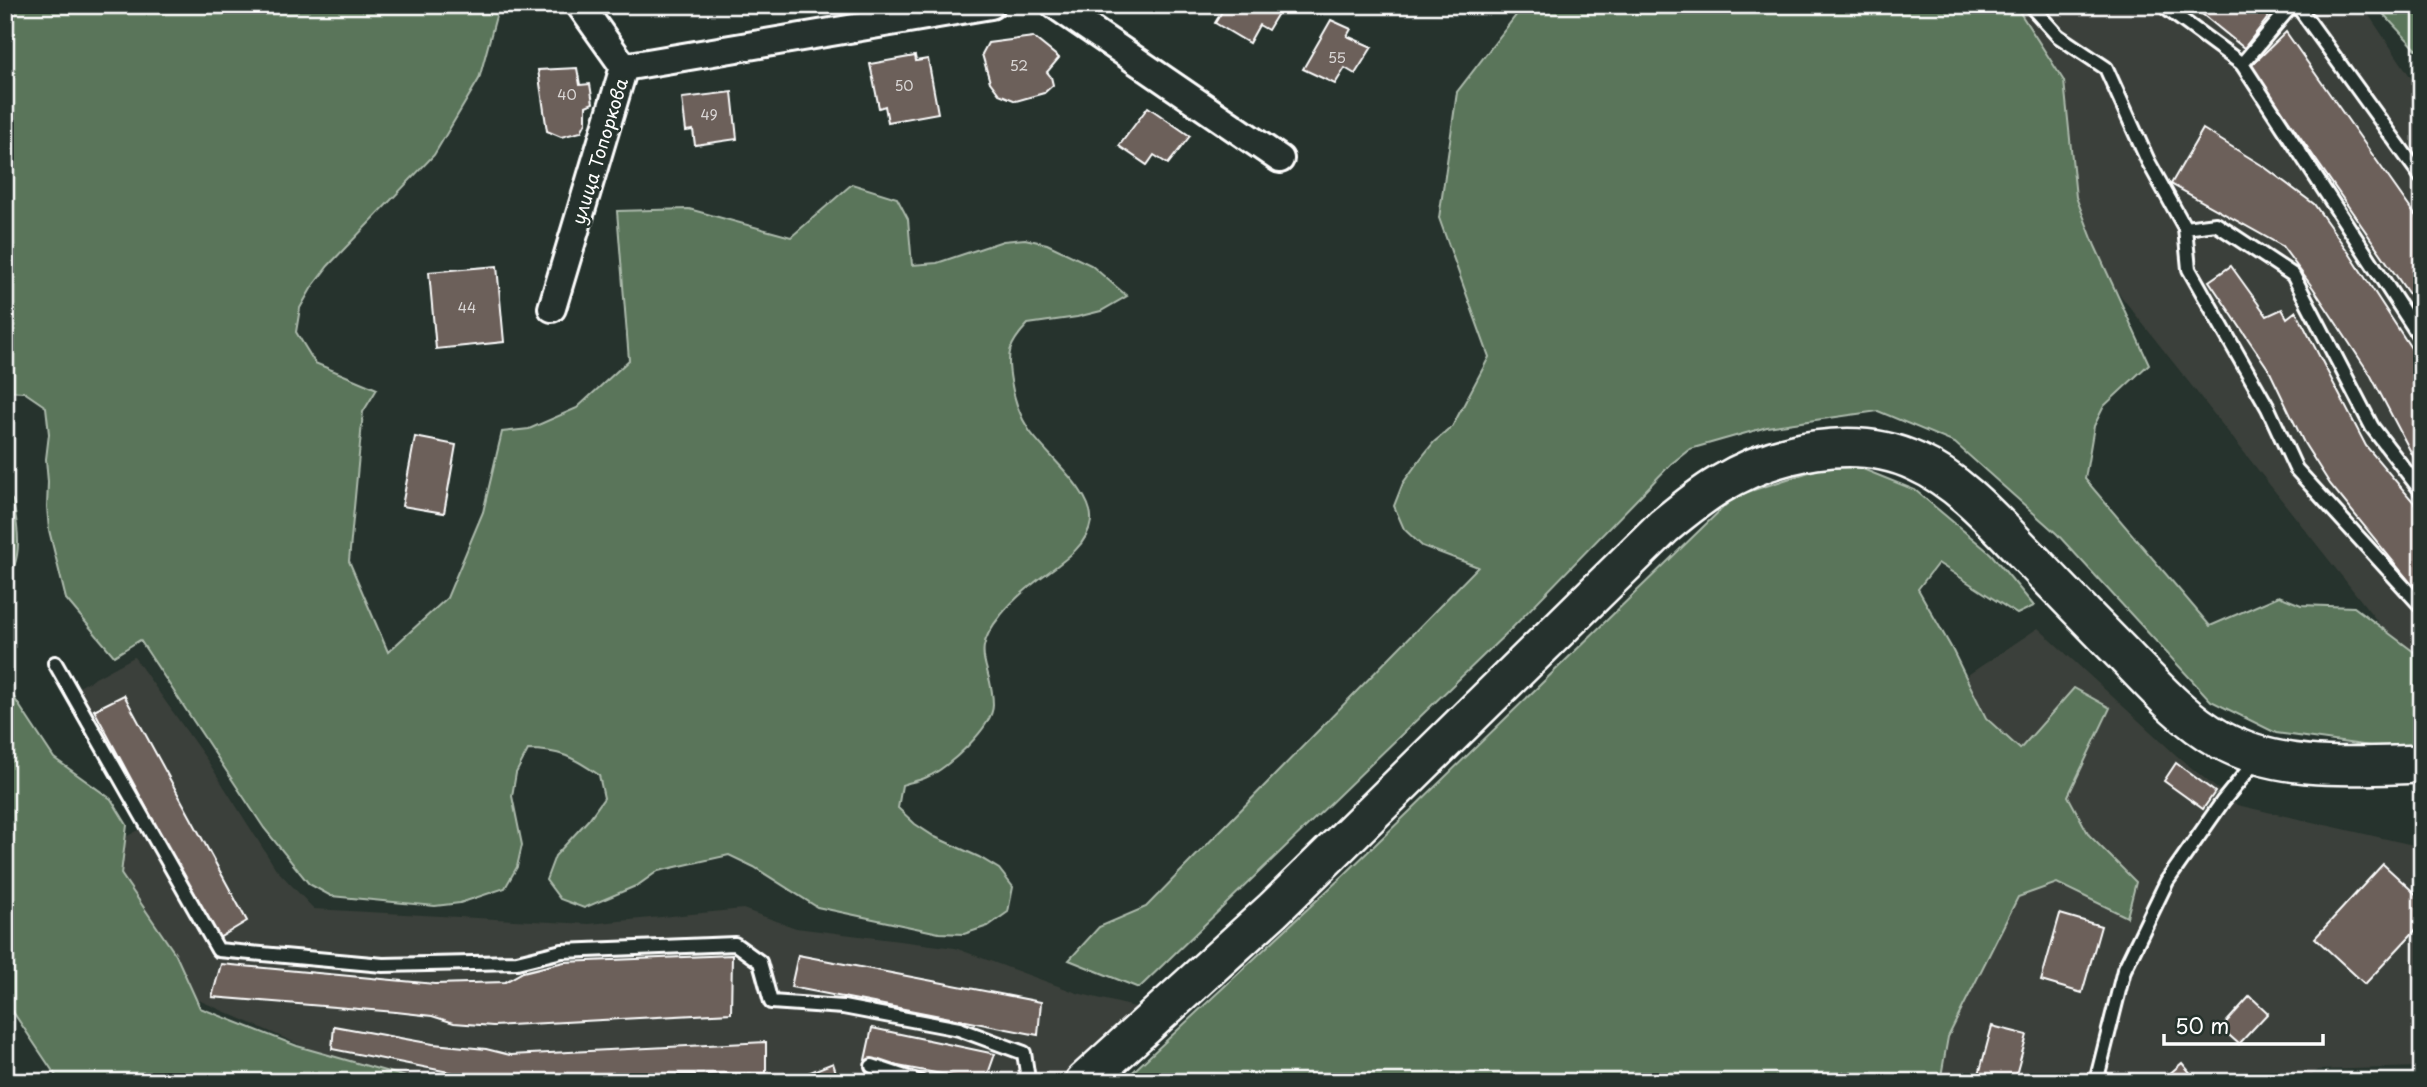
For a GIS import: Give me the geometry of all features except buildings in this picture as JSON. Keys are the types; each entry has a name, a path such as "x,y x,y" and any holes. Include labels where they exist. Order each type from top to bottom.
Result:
{"main road":[{"path":"1084,1082 1274,909 1664,526 1718,485 1740,473 1786,457 1837,448 1871,449 1890,452 1919,463 1961,491 2160,692 2202,728 2221,740 2261,755 2304,764 2422,764"}],"street":[{"name":"улица Топоркова","path":"552,309 624,67 580,5"},
{"path":"624,67 991,5"},
{"path":"1055,5 1280,159"}],"lane":[{"path":"2030,5 2058,36 2106,68 2148,161 2185,228 2189,269 2268,408 2296,469 2422,607"},
{"path":"2242,64 2292,5"},
{"path":"2298,5 2422,178"},
{"path":"2168,9 2242,64 2422,340"},
{"path":"2185,228 2216,224 2293,275 2372,427 2422,492"},
{"path":"55,663 218,950 383,965 517,962 562,951 735,944 760,962 771,1002 843,1007 960,1029 1024,1053 1027,1081"},
{"path":"2096,1082 2124,970 2167,881 2223,801 2261,755"},
{"path":"872,1066 920,1082"}],"shaded area":[{"path":"1976,5 2362,5 2422,94 2422,678 2072,234"},
{"path":"2038,628 2177,756 2237,805 2422,847 2422,1067 2318,1070 2304,1082 1783,1082 1914,711"},
{"path":"134,657 209,763 276,869 314,909 589,924 743,909 796,928 955,948 1077,993 1139,1008 1060,1082 383,1082 176,990 98,852 146,826 68,693"}],"green space":[{"path":"5,5 499,5 479,79 434,155 328,266 300,308 296,332 315,363 377,389 363,412 349,561 388,652 447,598 483,512 502,432 529,429 577,408 629,360 617,211 689,209 791,237 852,184 897,198 908,219 912,265 937,263 1003,241 1025,239 1047,244 1091,265 1127,296 1101,311 1028,324 1013,343 1009,356 1010,371 1020,413 1036,439 1067,473 1085,498 1091,521 1078,547 1019,596 991,629 985,641 984,660 993,705 986,724 967,746 936,773 902,785 898,808 915,824 999,869 1013,887 1008,912 988,926 964,934 939,933 817,907 754,867 729,855 658,871 638,885 584,908 560,899 546,880 555,856 604,798 599,775 566,756 539,750 528,750 516,773 512,796 522,845 517,867 505,888 460,903 435,906 331,896 309,884 264,828 140,640 114,656 66,599 49,530 46,459 49,434 46,407 24,392 5,391"},
{"path":"1524,5 2015,5 2064,81 2076,197 2095,246 2149,364 2104,406 2094,426 2085,479 2210,626 2279,596 2301,605 2354,607 2422,658 2422,746 2370,746 2276,733 2211,701 2057,534 1955,443 1878,411 1767,427 1690,449 1671,464 1513,627 1139,988 1069,960 1099,927 1146,907 1478,567 1422,546 1404,529 1394,506 1403,483 1418,462 1434,442 1452,427 1489,357 1439,218 1457,92"},
{"path":"2375,5 2422,5 2422,49 2416,49"},
{"path":"1843,461 1915,490 1991,554 2034,606 2017,614 1938,563 1918,589 1951,647 1986,718 2020,749 2074,688 2110,708 2068,796 2089,835 2136,882 2127,917 2057,883 2018,897 1948,1037 1940,1082 1122,1082 1345,874 1735,496"},
{"path":"5,493 13,501 18,543 15,564 5,581"},
{"path":"5,684 54,758 111,799 127,825 121,874 176,955 200,1008 297,1046 424,1082 213,1082 195,1076 60,1082 5,1000"}]}
